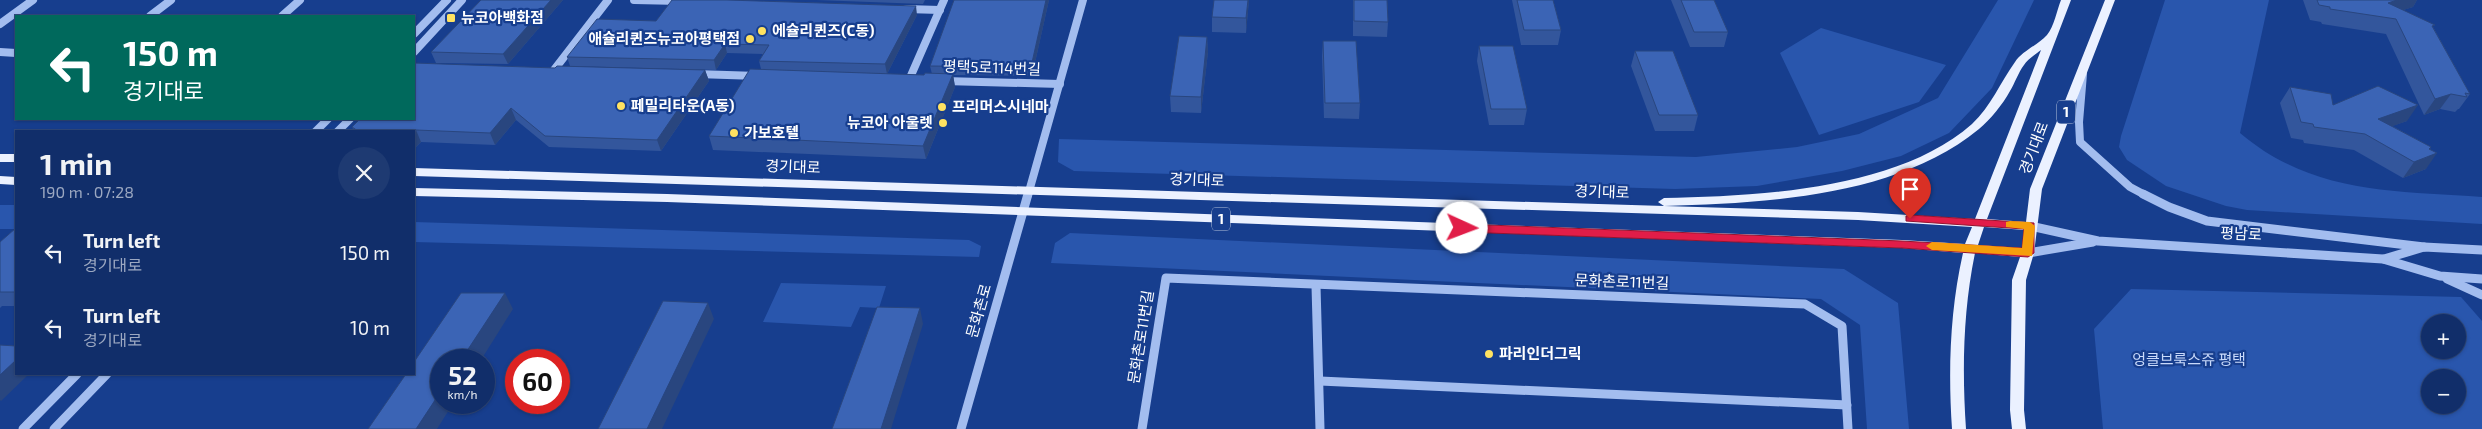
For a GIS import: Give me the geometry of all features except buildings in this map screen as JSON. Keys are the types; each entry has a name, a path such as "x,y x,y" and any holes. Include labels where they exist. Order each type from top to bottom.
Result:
{"main road":[{"name":"경기대로","path":"1970,248 2066,0"},
{"name":"경기대로","path":"415,172 1970,248 2028,253 2036,189 2110,0"},
{"path":"1587,208 1739,200 1830,188 1891,173 1934,155 1976,126 2004,92 2020,62 2053,36"},
{"path":"0,158 15,158"},
{"path":"0,180 15,181"},
{"name":"경기대로","path":"415,192 667,198 1587,208 1858,216 2030,226"},
{"path":"1959,429 1956,388 1961,289 1970,248"},
{"path":"2019,429 2017,410 2019,280 2028,253"}],"street":[{"path":"0,24 33,0"},
{"path":"151,15 171,0"},
{"path":"283,15 300,0"},
{"path":"415,33 447,0"},
{"path":"415,51 462,0"},
{"path":"554,70 608,0"},
{"path":"634,0 693,2"},
{"path":"909,80 944,0"},
{"name":"평택5로114번길","path":"1026,201 1083,0"},
{"path":"901,8 940,10"},
{"path":"0,52 15,53"},
{"path":"2083,68 2079,122 2080,142 2102,164 2130,187 2169,207 2207,220 2424,247"},
{"path":"544,70 563,70"},
{"path":"692,74 771,76"},
{"path":"899,80 918,80"},
{"name":"평택5로114번길","path":"937,81 1060,84"},
{"path":"317,130 327,120"},
{"path":"339,130 349,120"},
{"name":"문화촌로","path":"960,429 1026,201"},
{"path":"2030,226 2098,242"},
{"path":"2028,253 2098,242"},
{"name":"평남로","path":"2098,242 2383,259 2440,276 2482,279"},
{"name":"평남로","path":"2383,259 2424,247 2482,250"},
{"path":"2440,276 2482,294"},
{"name":"문화촌로11번길","path":"1142,429 1166,278 1316,286 1805,304 1842,326 1848,429"},
{"path":"1316,286 1320,429"},
{"path":"23,429 76,375"},
{"path":"54,429 106,375"},
{"path":"1320,381 1847,406"}],"green space":[{"path":"1998,0 2034,0 1992,88 1949,133 1901,156 1842,171 1757,186 1675,189 1074,171 1058,162 1059,139 1696,157 1797,147 1859,134 1938,98"},
{"path":"2165,0 2269,0 2240,133 2267,153 2296,168 2355,186 2417,193 2482,197 2482,224 2247,210 2226,206 2166,186 2127,160 2119,147 2121,136"},
{"path":"1821,28 1946,65 1919,102 1819,135 1780,53"},
{"path":"0,205 15,205 15,229 0,229"},
{"path":"415,222 969,240 981,246 979,257 415,242"},
{"path":"1070,233 1844,269 1898,303 1909,429 1867,429 1860,325 1821,299 1051,263 1055,243"},
{"path":"781,283 886,286 879,308 860,307 851,327 763,322"},
{"name":"엉클브룩스쥬 평택","path":"2131,289 2461,297 2482,321 2482,429 2103,429 2094,329"}],"slow traffic":[{"path":"1932,246 2028,253 2030,226 2010,225"}],"place":[{"name":"뉴코아백화점","path":"451,18"},
{"name":"에슐리퀸즈(C동)","path":"762,31"},
{"name":"애슐리퀸즈뉴코아평택점","path":"750,39"},
{"name":"페밀리타운(A동)","path":"621,106"},
{"name":"프리머스시네마","path":"942,107"},
{"name":"뉴코아 아울렛","path":"943,123"},
{"name":"가보호텔","path":"734,133"},
{"name":"파리인더그릭","path":"1489,354"}],"route":[{"path":"1462,228 1902,244 2028,253 2030,226 1910,219"}]}
